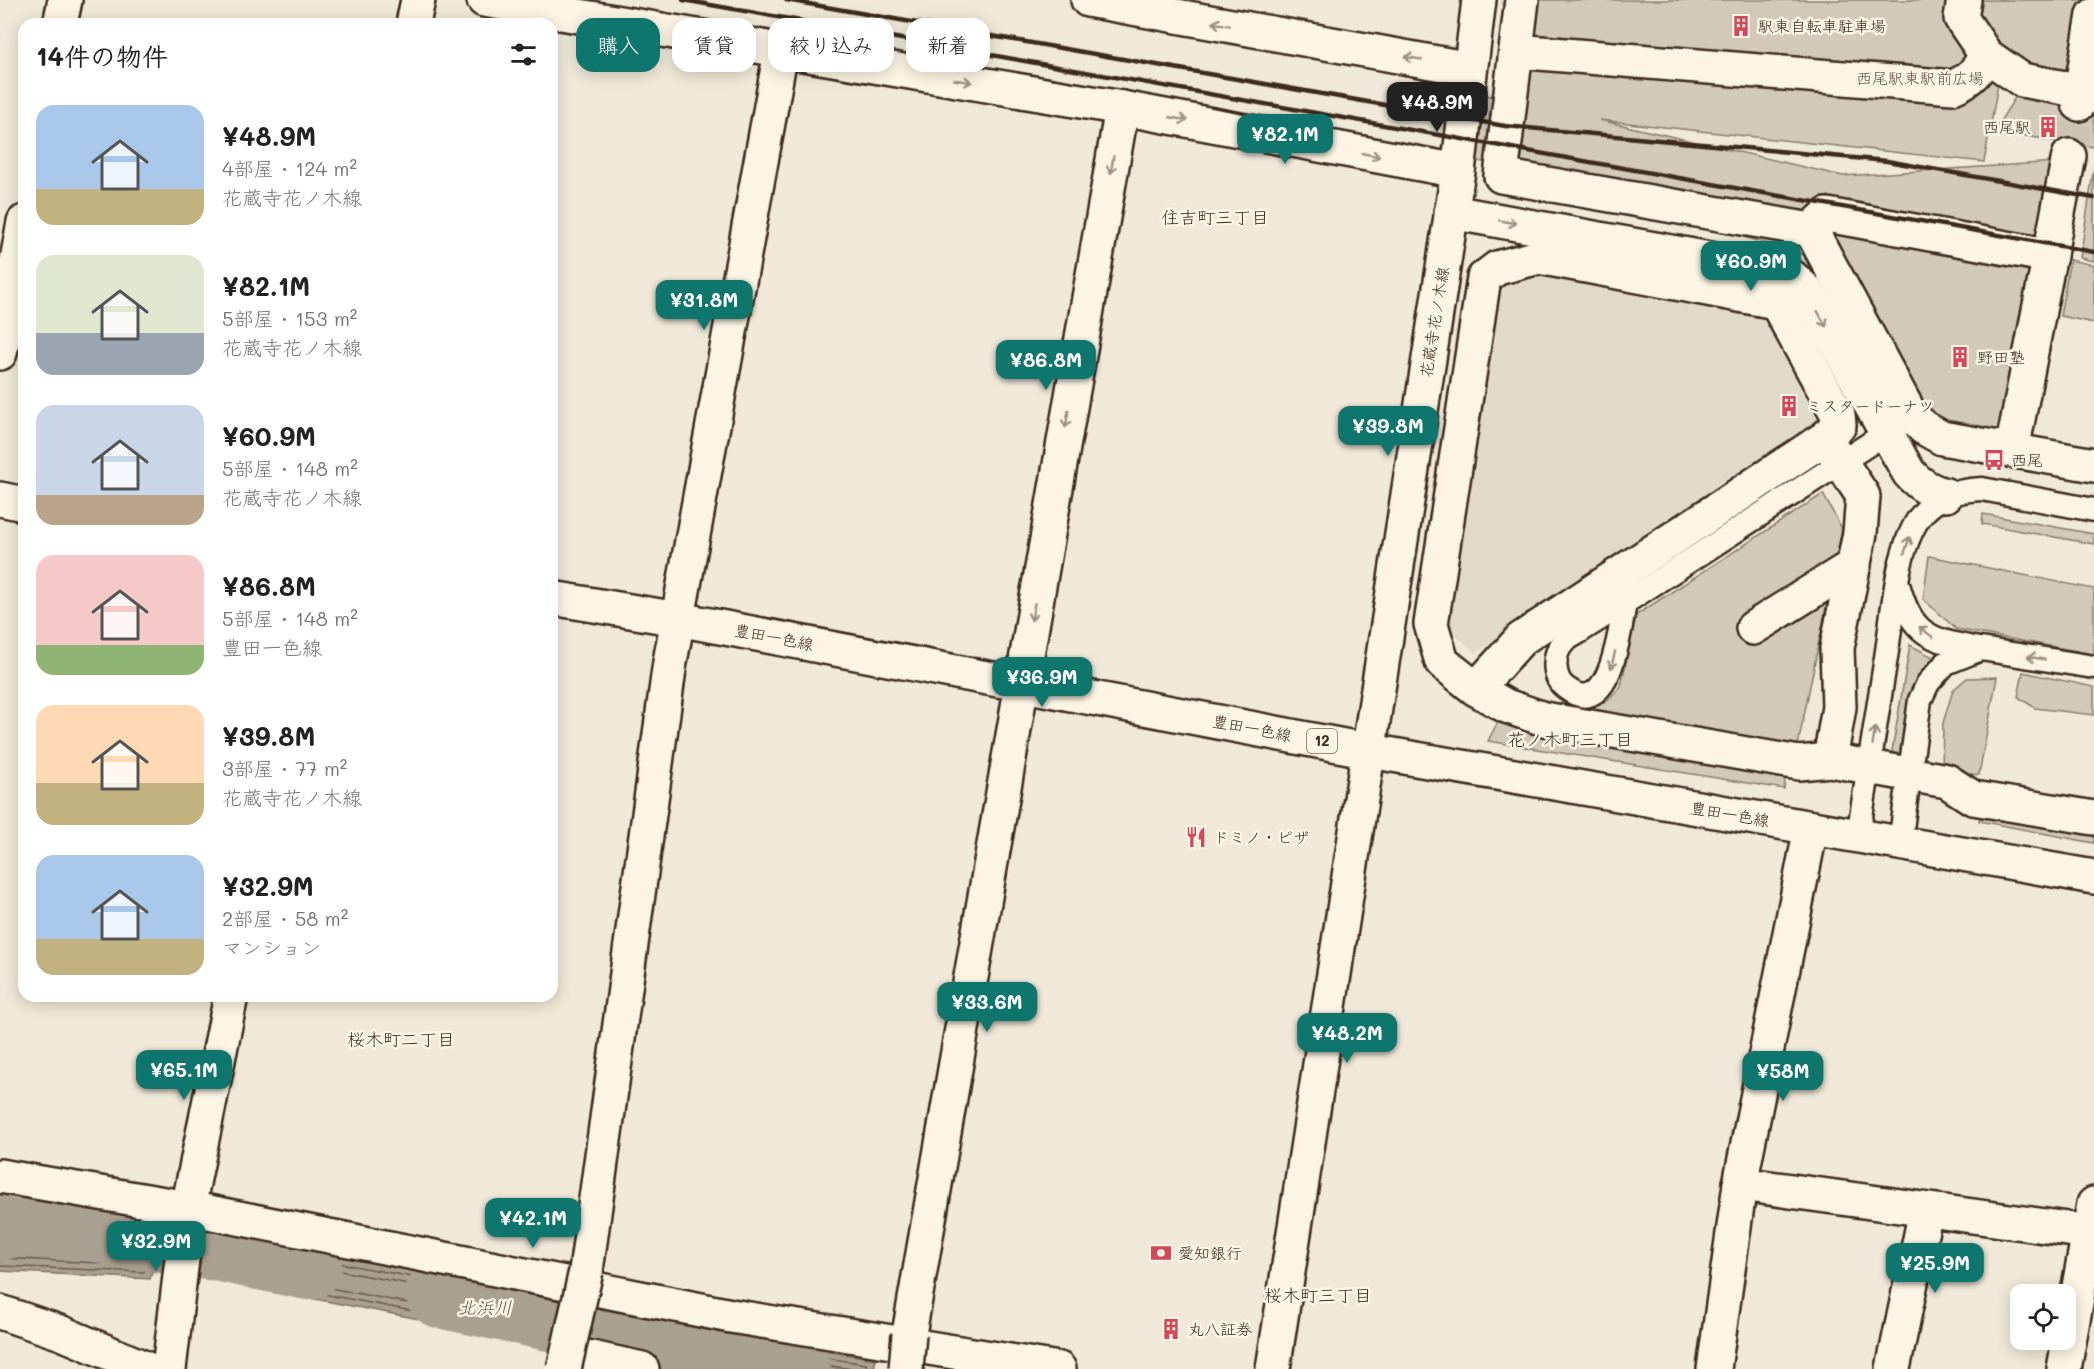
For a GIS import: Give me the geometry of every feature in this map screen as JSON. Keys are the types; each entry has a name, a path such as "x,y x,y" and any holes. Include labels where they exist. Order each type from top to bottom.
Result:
{"street":[{"path":"61,18 65,0"},
{"path":"414,18 418,0"},
{"path":"484,0 768,49"},
{"path":"1088,0 1470,69"},
{"name":"花蔵寺花ノ木線","path":"1273,1369 1458,171 1479,0"},
{"path":"1522,0 1501,176 1811,230"},
{"path":"1956,6 1986,55 2022,80 2080,98 2094,15"},
{"path":"1516,51 1953,87 1966,81 1978,70 1986,55"},
{"path":"894,70 1122,108 1458,171"},
{"path":"642,1369 566,1361 586,1271 678,619 777,72"},
{"path":"906,1369 909,1334 1122,108"},
{"path":"2012,450 2069,156"},
{"path":"1451,212 1776,271 1791,276 1806,290 1909,473 1918,483 1947,495"},
{"path":"1811,230 1827,215 2050,256"},
{"path":"1811,230 1910,414 1924,428 1942,438 2094,465"},
{"path":"0,353 18,255"},
{"path":"1476,689 1521,639 1833,450 1839,415 1776,302 1539,257 1497,268 1484,278 1431,624 1442,663 1476,689 1506,706 1544,719 1799,763 1830,760 1910,774 1947,781 1973,798 2094,818"},
{"path":"1830,760 1839,707 1837,648 1860,533 1863,496 1833,450"},
{"path":"0,499 18,503"},
{"path":"1753,628 1854,565"},
{"name":"豊田一色線","path":"558,599 678,619 1370,750 2094,877"},
{"path":"1714,1369 1740,1184 1811,828"},
{"path":"170,1369 188,1211 230,1002"},
{"path":"0,1176 730,1316 1059,1369"},
{"path":"1740,1184 1926,1210 2091,1218 2064,1369"},
{"path":"1893,1369 1926,1210"},
{"path":"0,1312 62,1333 147,1369"}],"lane":[{"path":"1625,603 1833,450 1886,433"},
{"path":"1858,836 1898,582 1911,535 1919,518 1933,503 1947,495 1965,490 1982,489 2094,510"},
{"path":"1898,582 1904,604 1923,632 1940,642 2094,667"},
{"path":"1900,843 1920,700 1928,683 1946,663 1981,649"}],"shaded area":[{"path":"1536,265 1766,306 1830,420 1476,653 1442,623 1497,281"}],"green space":[{"name":"西尾駅東駅前広場","path":"1534,0 2087,0 2071,94 2094,94 2094,147 1994,131 2016,96 2055,94 1998,84 1984,162 1600,120 1843,176 2087,160 2021,468 1902,424 1802,254 1472,159 1482,94 1521,103"},
{"path":"2094,167 2094,261 2080,258"},
{"path":"2070,260 2094,265 2094,323 2060,316"},
{"path":"1823,494 1842,529 1798,745 1586,711 1608,700 1621,686 1636,615"},
{"path":"1983,514 2094,534 2094,544 1982,524"},
{"path":"1929,556 2094,589 2094,654 1956,629 1923,599"},
{"path":"1910,645 1933,657 1901,758 1891,757"},
{"path":"2023,672 2094,687 2094,715 2035,708 2018,697"},
{"path":"1997,677 1979,775 1942,770 1943,723 1953,690 1967,678"},
{"path":"1501,716 1787,766 1784,789 1488,741"},
{"path":"1984,806 2094,827 2094,843 1979,821"},
{"path":"578,1343 724,1369 572,1369"}],"water":[{"path":"8,1201 164,1225 150,1279 0,1271 0,1203"},
{"name":"北浜川","path":"219,1234 534,1293 524,1339 216,1280"},
{"path":"584,1315 876,1359 874,1369 724,1369 578,1343"}],"waterway":[{"name":"北浜川","path":"0,1227 25,1217 226,1249 308,1266"},
{"name":"北浜川","path":"440,1294 796,1369"}],"tunnel":[{"path":"2069,156 2079,104"}],"railway":[{"path":"683,0 2094,252"},
{"path":"786,0 1505,126 1887,161 2094,198"}],"place":[{"name":"駅東自転車駐車場","path":"1741,26"},
{"name":"西尾駅","path":"2048,127"},
{"name":"野田塾","path":"1960,357"},
{"name":"ミスタードーナツ","path":"1789,406"},
{"name":"西尾","path":"1994,460"},
{"name":"ドミノ・ピザ","path":"1196,837"},
{"name":"愛知銀行","path":"1161,1253"},
{"name":"丸八証券","path":"1171,1329"}],"district":[{"name":"住吉町三丁目","path":"1215,218"},
{"name":"花ノ木町三丁目","path":"1570,740"},
{"name":"桜木町二丁目","path":"401,1040"},
{"name":"桜木町三丁目","path":"1318,1296"}]}
